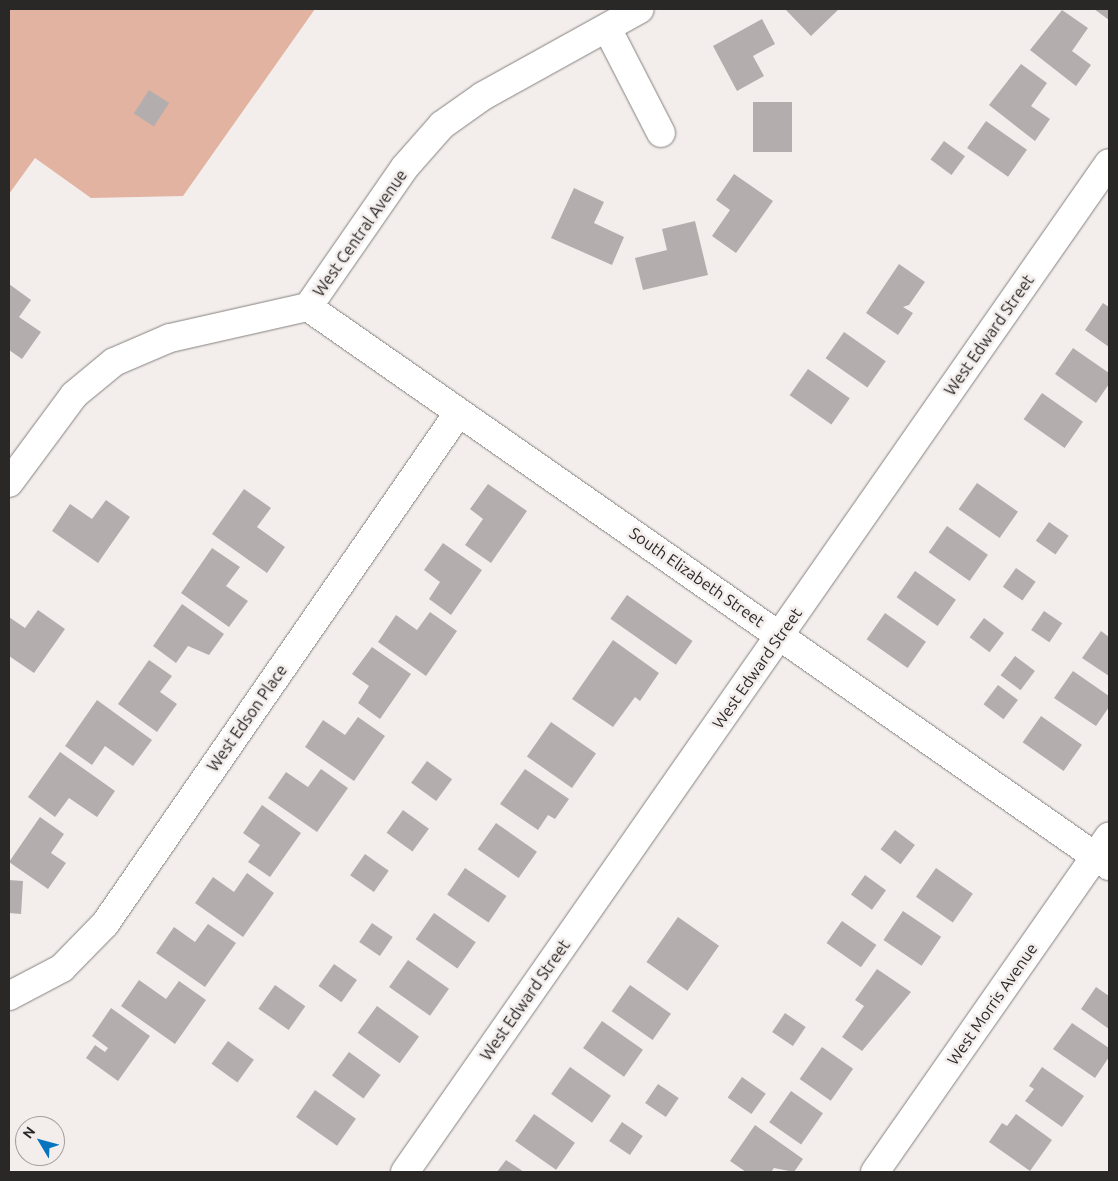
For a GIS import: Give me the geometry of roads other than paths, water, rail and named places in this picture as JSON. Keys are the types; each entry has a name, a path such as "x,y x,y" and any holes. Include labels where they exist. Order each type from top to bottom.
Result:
{"street":[{"name":"West Central Avenue","path":"9,483 74,395 114,362 170,338 308,307 405,167 442,125 483,96 640,9"},
{"path":"607,28 661,133"},
{"name":"West Edward Street","path":"405,1172 1109,163"},
{"name":"South Elizabeth Street","path":"308,307 780,634 1105,853"},
{"name":"West Edson Place","path":"9,996 62,968 105,924 458,412"},
{"name":"West Morris Avenue","path":"875,1172 1105,853"}]}
